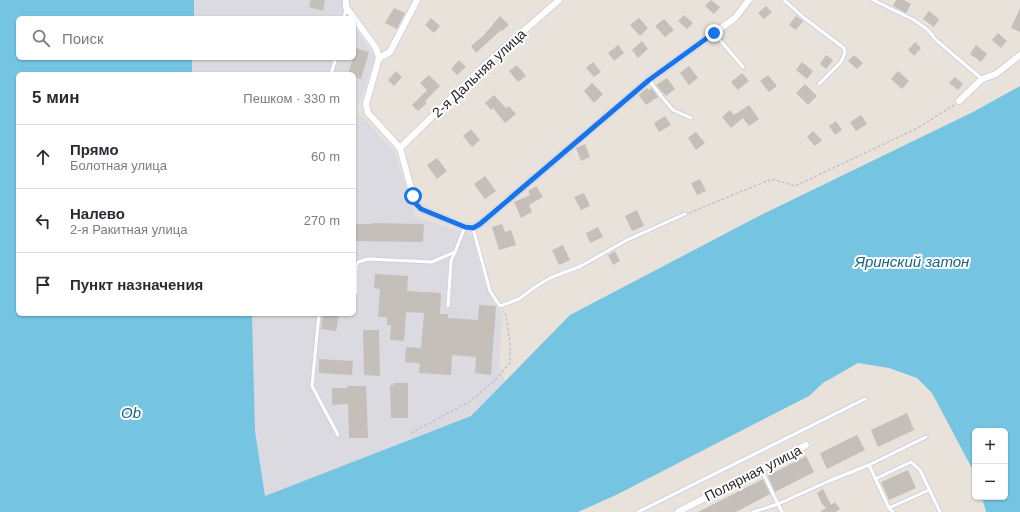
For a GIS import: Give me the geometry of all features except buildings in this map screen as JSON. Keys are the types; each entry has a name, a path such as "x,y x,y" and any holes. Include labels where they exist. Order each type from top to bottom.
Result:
{"street":[{"path":"379,58 390,52 417,0"},
{"name":"2-я Дальняя улица","path":"400,148 486,64 559,0"},
{"path":"356,18 376,48 379,58 366,104 368,113 400,148 415,203 421,209 465,227 473,228 480,224 649,80 735,18 749,0"},
{"path":"346,3 355,16"},
{"path":"959,102 982,79 996,74 1020,56"},
{"name":"Полярная улица","path":"678,512 806,445"}],"lane":[{"path":"784,0 803,17 844,48 845,53 841,62 819,84"},
{"path":"873,0 914,20 928,30 935,39 982,79"},
{"path":"344,16 346,3"},
{"path":"714,33 742,67"},
{"path":"332,72 335,60"},
{"path":"649,80 673,110 691,118"},
{"path":"473,228 490,291 500,306 519,299 550,278 581,266 628,240 685,214"},
{"path":"448,306 451,261 465,227"},
{"path":"356,293 356,266 358,262 368,259 432,262 455,252"},
{"path":"319,316 312,386 338,435"},
{"path":"638,512 865,399"},
{"path":"753,512 778,504 869,465 926,437"},
{"path":"875,479 912,462 920,470 940,512"},
{"path":"869,465 889,508 893,512"},
{"path":"761,469 782,512"},
{"path":"889,508 929,490"}],"path":[{"path":"685,214 772,179 795,186 918,128 959,102"},
{"path":"411,433 469,402 493,382 510,362 510,344 506,315 500,306"}],"shaded area":[{"path":"194,0 344,0 343,10 348,16 194,16"},
{"path":"356,29 375,57 357,111 394,151 415,216 473,236 481,273 493,303 503,314 499,361 505,381 471,416 265,496 255,431 252,316 356,316 356,72 192,72 192,60 356,60"}],"water":[{"name":"Яринский затон","path":"0,0 194,0 194,16 16,16 16,60 192,60 192,72 16,72 16,316 252,316 255,431 265,496 471,416 570,315 757,217 975,111 1020,86 1020,512 986,512 983,500 1008,500 1008,428 972,428 972,468 932,393 917,378 889,368 858,363 823,383 809,396 616,495 578,512 0,512"}],"route":[{"path":"413,196 415,203 421,209 465,227 473,228 480,224 649,80 714,33"}],"water label":[{"name":"Ob","path":"131,413"}]}
